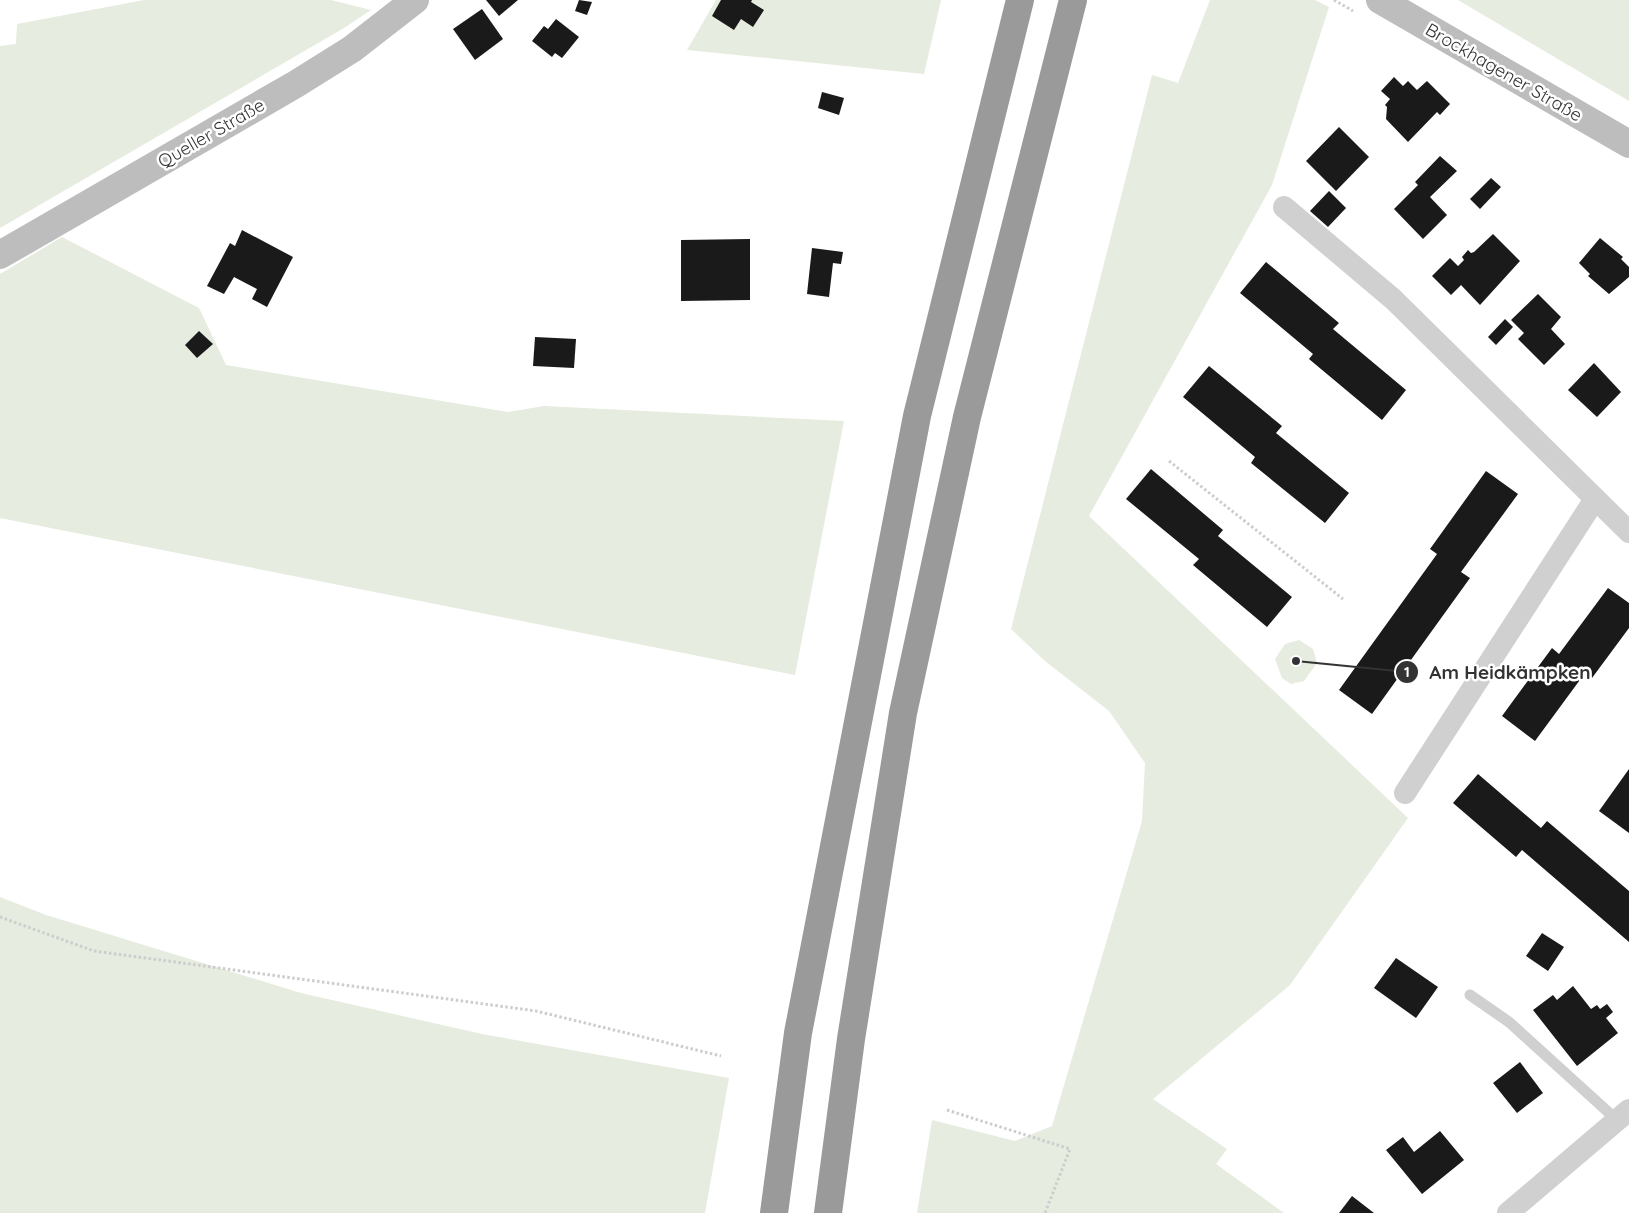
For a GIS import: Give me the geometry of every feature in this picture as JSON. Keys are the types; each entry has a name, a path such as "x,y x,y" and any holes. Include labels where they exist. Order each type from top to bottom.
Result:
{"highway":[{"path":"774,1213 798,1033 917,416 1020,0"},
{"path":"828,1213 851,1040 903,713 967,417 1073,0"}],"street":[{"name":"Queller Straße","path":"0,255 296,84 352,49 415,0"},
{"name":"Brockhagener Straße","path":"1380,0 1629,144"},
{"path":"1284,207 1393,299 1629,532"},
{"path":"1406,793 1595,499"},
{"path":"1508,1213 1623,1115"}],"lane":[{"path":"1470,995 1509,1022 1623,1115"}],"path":[{"path":"1169,461 1343,599"},
{"path":"0,917 94,951 536,1011 721,1056"},
{"path":"947,1110 1070,1149 1045,1213"}],"shaded area":[{"path":"144,0 331,0 371,10 344,28 0,228 0,46 16,44 17,24"},
{"path":"716,0 941,0 924,74 687,50"},
{"path":"1210,0 1315,0 1329,7 1272,185 1089,516 1408,818 1290,985 1153,1099 1227,1149 1216,1164 1284,1213 917,1213 932,1120 1015,1141 1052,1126 1142,821 1145,763 1109,711 1045,661 1011,629 1152,75 1178,83"},
{"path":"1458,0 1629,0 1629,101"},
{"path":"62,237 199,308 226,365 508,412 544,406 844,421 795,675 0,518 0,274"},
{"path":"1299,640 1313,649 1317,663 1304,681 1291,684 1282,678 1275,659 1285,644"},
{"path":"0,897 46,915 301,993 482,1034 729,1078 705,1213 0,1213"}],"building":[{"path":"486,0 518,0 499,16"},
{"path":"579,0 592,2 587,15 575,11"},
{"path":"721,0 752,0 751,2 764,10 753,27 741,19 734,30 712,16"},
{"path":"482,9 503,39 475,60 453,29"},
{"path":"556,19 579,37 562,58 555,53 552,57 532,41 544,26 548,29"},
{"path":"1394,77 1403,86 1408,81 1417,90 1427,81 1450,104 1440,115 1437,112 1408,142 1386,119 1387,107 1385,105 1390,99 1381,91"},
{"path":"822,92 844,98 839,115 818,108"},
{"path":"1339,127 1369,157 1336,191 1306,161"},
{"path":"1440,156 1457,171 1430,197 1447,215 1423,239 1394,209 1418,185 1415,182"},
{"path":"1491,178 1501,187 1480,209 1470,199"},
{"path":"1329,191 1346,208 1328,227 1310,211"},
{"path":"242,230 293,257 267,307 252,299 257,289 234,277 224,294 207,286 230,243 235,246"},
{"path":"1493,234 1520,261 1480,305 1461,285 1451,295 1432,276 1450,258 1458,266 1464,260 1462,257 1468,250 1471,253 1474,252"},
{"path":"1600,238 1623,257 1621,259 1629,267 1629,277 1609,294 1588,276 1590,274 1579,263"},
{"path":"750,239 750,300 681,301 681,240"},
{"path":"812,248 843,252 841,264 833,263 829,297 807,294"},
{"path":"1266,262 1339,323 1333,329 1406,390 1382,420 1309,359 1313,354 1240,293"},
{"path":"1538,294 1561,317 1551,329 1565,344 1544,365 1518,339 1524,333 1511,320"},
{"path":"1505,319 1513,327 1496,345 1488,337"},
{"path":"199,331 213,344 197,358 185,345"},
{"path":"535,337 576,339 574,368 533,366"},
{"path":"1594,363 1621,392 1597,417 1568,390"},
{"path":"1209,366 1282,426 1276,433 1349,493 1325,523 1251,463 1255,457 1183,397"},
{"path":"1151,469 1223,530 1218,536 1292,597 1267,627 1193,565 1199,559 1126,499"},
{"path":"1486,471 1518,494 1461,572 1470,578 1372,714 1339,690 1437,554 1430,549"},
{"path":"1608,588 1629,603 1629,628 1592,678 1585,673 1535,741 1502,716 1552,648 1559,654"},
{"path":"1629,769 1629,833 1599,811"},
{"path":"1478,774 1541,828 1547,821 1629,891 1629,942 1522,850 1516,857 1453,803"},
{"path":"1542,933 1564,947 1548,971 1526,956"},
{"path":"1396,958 1438,987 1416,1018 1374,988"},
{"path":"1573,986 1591,1009 1597,1005 1600,1009 1607,1004 1613,1012 1606,1018 1618,1033 1577,1066 1533,1010 1553,995 1557,1000"},
{"path":"1520,1062 1543,1093 1517,1113 1493,1083"},
{"path":"1440,1131 1464,1160 1422,1194 1386,1150 1403,1137 1414,1152"},
{"path":"1352,1196 1374,1213 1339,1213"}],"place":[{"name":"Am Heidkämpken","path":"1296,661"}]}
